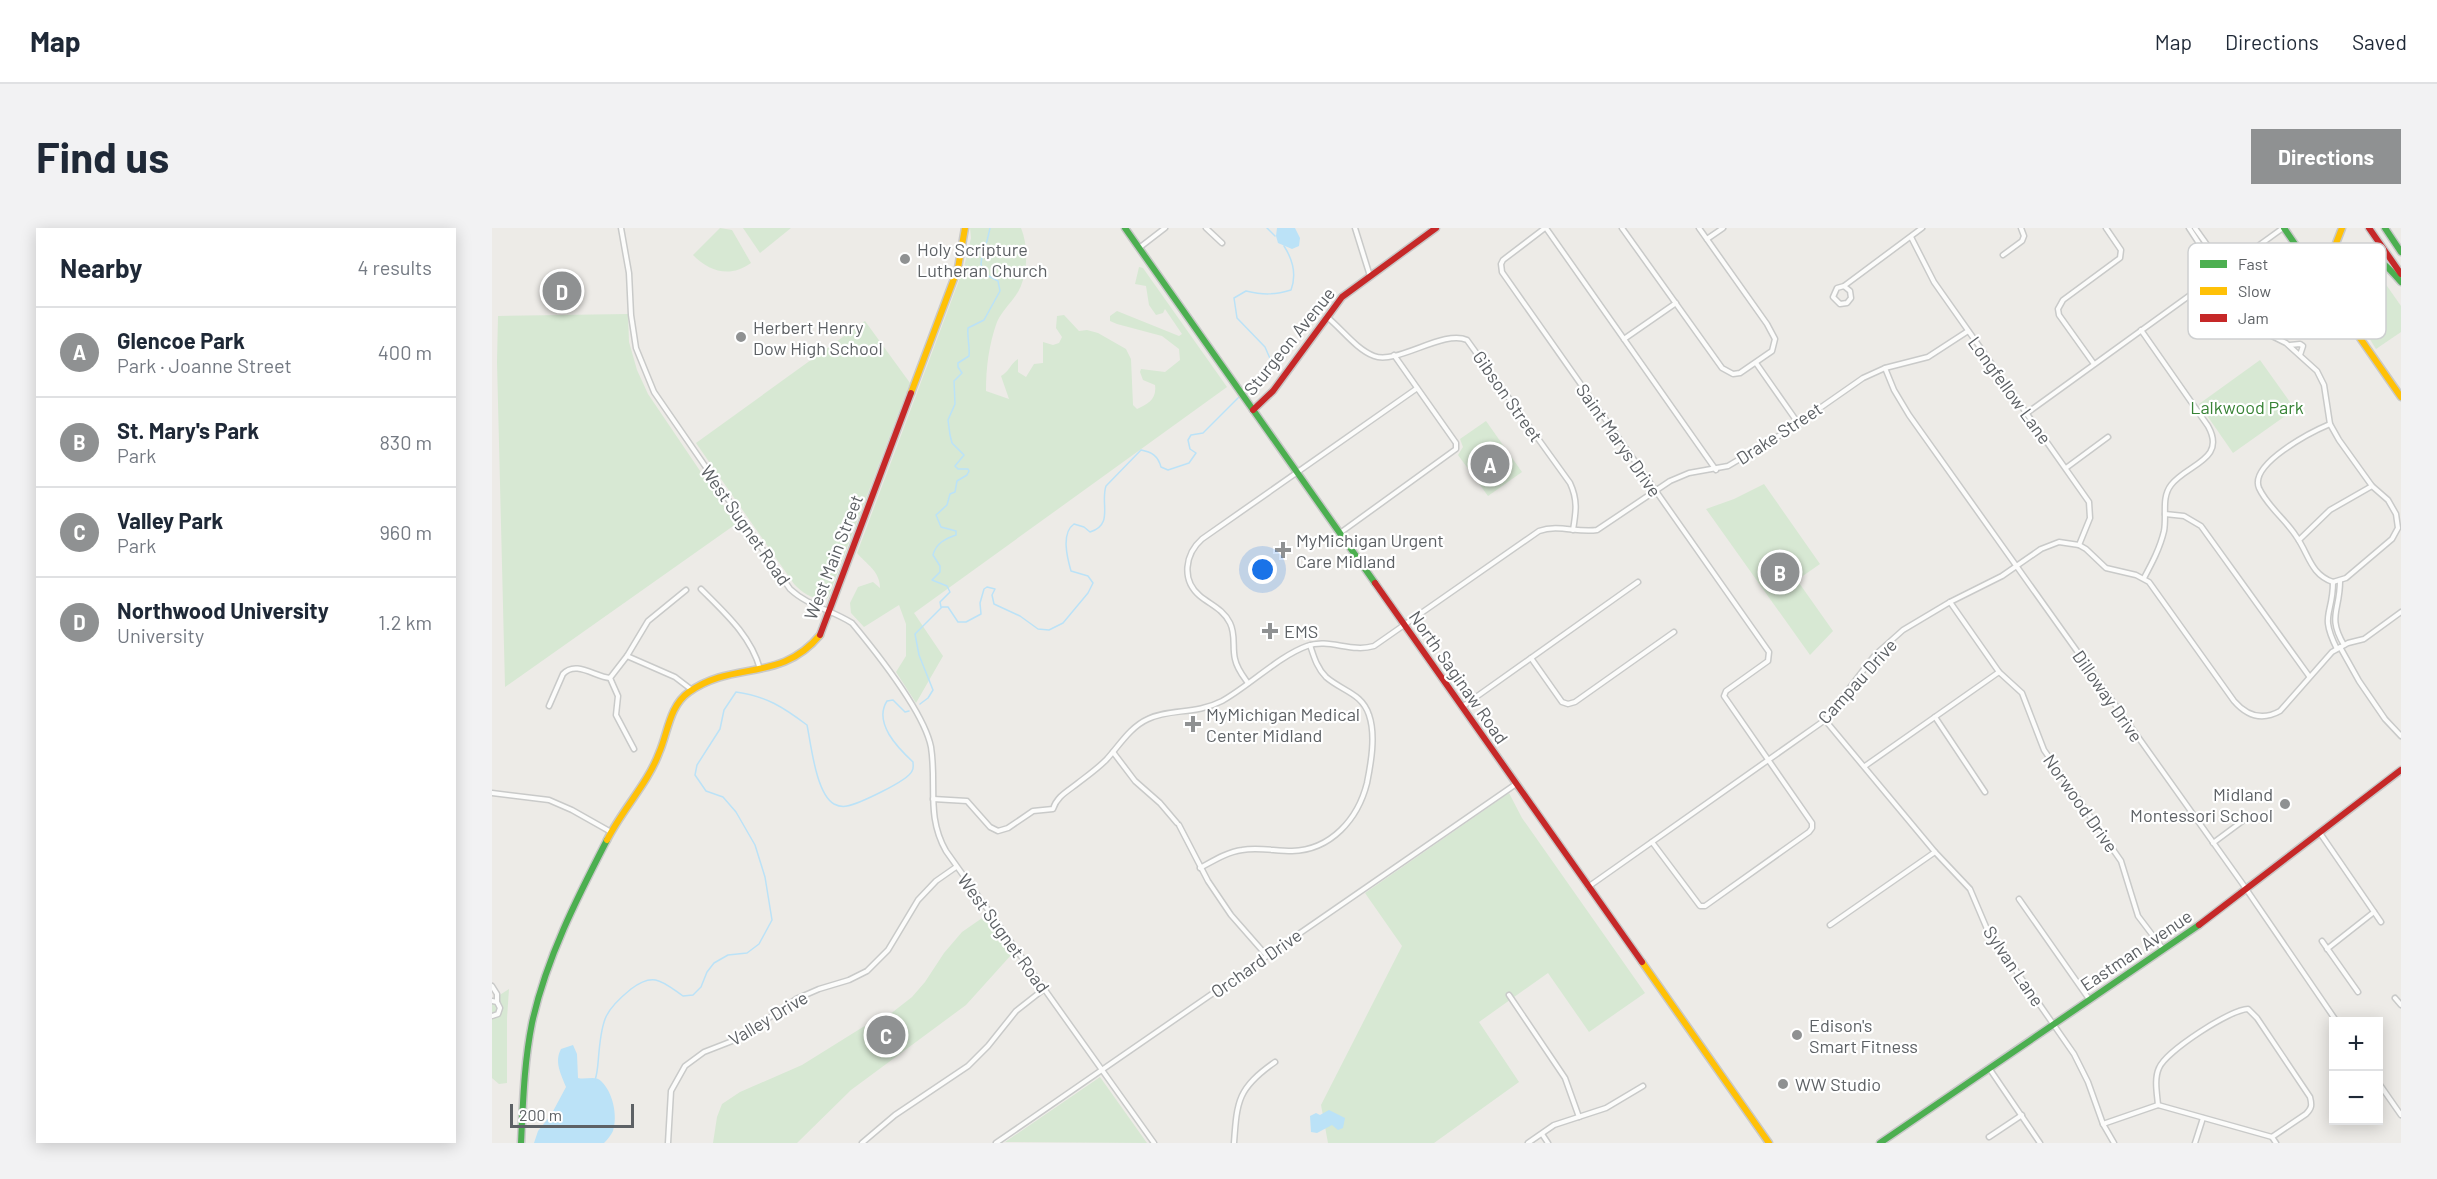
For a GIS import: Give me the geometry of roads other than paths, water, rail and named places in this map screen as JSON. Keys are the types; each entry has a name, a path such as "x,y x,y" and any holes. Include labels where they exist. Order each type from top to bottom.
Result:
{"main road":[{"name":"West Main Street","path":"521,1143 528,1046 541,988 554,952 610,832 657,759 673,710 692,690 708,681 785,664 805,652 819,635 957,268 964,246 965,228"},
{"name":"North Saginaw Road","path":"1125,228 1769,1143"},
{"name":"Sturgeon Avenue","path":"1253,410 1273,390 1342,297 1436,228"},
{"path":"2284,228 2294,243"},
{"path":"2338,243 2342,228"},
{"path":"2369,228 2379,243"},
{"path":"2386,228 2401,245"},
{"path":"2386,228 2401,252"},
{"path":"2386,252 2401,274"},
{"path":"2386,263 2401,282"},
{"path":"2361,339 2401,397"},
{"name":"Eastman Avenue","path":"1880,1143 2247,890 2401,770"}],"street":[{"name":"West Sugnet Road","path":"621,228 629,273 631,315 636,348 654,393 790,589 801,599 852,623 918,715 931,748 936,830 946,851 1154,1143"},
{"path":"1139,248 1165,228"},
{"path":"1206,228 1222,243"},
{"path":"1355,228 1370,276"},
{"path":"1545,228 1716,470"},
{"name":"Saint Marys Drive","path":"1545,228 1503,260 1502,272 1766,648 1770,657 1768,662 1726,691 1724,696 1768,760"},
{"path":"1622,228 1722,368 1733,374 1740,373 1772,351 1775,339 1699,228"},
{"path":"1707,240 1723,228"},
{"path":"1844,286 1850,291 1851,298 1847,303 1840,304 1834,301 1833,294 1837,288 1844,286 1922,228"},
{"path":"2003,255 2022,241 2024,236 2021,228"},
{"path":"2094,364 2059,315 2058,309 2063,300 2120,258 2121,250 2106,228"},
{"path":"2189,228 2199,243"},
{"path":"2195,228 2206,243"},
{"path":"2263,243 2284,228"},
{"name":"Longfellow Lane","path":"1911,237 1934,282 2084,493 2091,510 2079,546"},
{"path":"2027,412 2188,296"},
{"path":"1624,339 1676,303"},
{"name":"Gibson Street","path":"1327,317 1372,355 1378,357 1394,355 1456,337 1473,345 1570,483 1576,495 1577,509 1573,530"},
{"path":"2141,330 2212,434 2214,441 2210,453 2178,478 2167,491 2159,547 2144,578"},
{"name":"Drake Street","path":"1310,645 1326,644 1355,649 1367,648 1380,643 1539,531 1552,528 1597,530 1679,476 1716,470 1734,462 1798,423 1863,378 1886,368 1928,357 1968,331"},
{"path":"2277,339 2290,346 2321,377 2330,424 2347,453 2372,486 2393,507 2398,521 2396,534 2387,544 2340,581 2333,582 2321,577 2315,571 2299,540 2262,493 2257,482 2259,474 2288,447 2330,424"},
{"path":"2290,346 2300,344 2303,346 2300,355"},
{"path":"1339,533 1456,449 1456,443 1394,355"},
{"path":"1756,363 1798,423"},
{"name":"Dilloway Drive","path":"1886,368 1901,402 2247,890 2334,1017"},
{"path":"1248,684 1235,663 1234,637 1230,624 1220,609 1200,596 1192,587 1188,576 1188,561 1191,552 1202,539 1416,389"},
{"path":"2066,468 2108,437"},
{"path":"2299,540 2330,510 2372,486"},
{"path":"2165,514 2184,516 2201,526 2309,676"},
{"name":"Campau Drive","path":"1588,886 1825,720 1881,649 1912,624 2002,576 2049,545 2059,542 2079,546"},
{"path":"2079,546 2086,549 2106,568 2144,578 2156,590 2234,701 2246,712 2255,716 2268,716 2280,711 2309,676 2340,647 2364,639 2401,612"},
{"path":"2340,581 2339,602 2334,620 2340,647"},
{"path":"1461,706 1638,582"},
{"path":"2333,582 2333,593 2326,622 2328,630 2383,717 2401,736"},
{"path":"701,589 752,646 760,670"},
{"path":"610,678 627,657 648,621 686,590"},
{"name":"Norwood Drive","path":"1950,602 1999,672 2022,693 2044,750 2121,861 2138,916 2164,949"},
{"path":"1531,658 1562,702 1568,704 1575,702 1674,632"},
{"path":"933,799 967,801 987,824 998,831 1005,830 1033,811 1053,809 1060,796 1097,769 1133,729 1145,720 1204,709 1222,701 1297,651 1310,645 1321,672 1358,697 1370,719 1372,730 1369,768 1365,790 1357,811 1337,834 1313,847 1289,851 1241,850 1226,854 1200,868"},
{"path":"627,657 675,677 692,690"},
{"path":"549,706 567,670 577,668 610,678 618,696 616,715 634,749"},
{"path":"1865,766 1999,672"},
{"path":"1935,717 1985,792"},
{"name":"Sylvan Lane","path":"1825,720 1935,852 1970,889 1987,929 2054,1024 2082,1070 2103,1124 2114,1143"},
{"path":"1113,752 1135,782 1160,803 1178,824 1200,868 1231,915 1267,956"},
{"path":"1652,842 1700,906 1705,906 1812,828 1812,823 1768,760"},
{"name":"Orchard Drive","path":"996,1143 1516,784"},
{"path":"492,793 549,800 572,810 610,832"},
{"path":"2213,843 2248,817"},
{"path":"2320,833 2381,922"},
{"path":"1830,925 1935,852"},
{"name":"Valley Drive","path":"668,1143 671,1091 685,1066 704,1052 740,1038 804,995 849,980 867,971 888,950 918,900 936,881 956,867"},
{"path":"2019,899 2090,1000"},
{"path":"2327,949 2374,912"},
{"path":"2322,941 2358,992"},
{"path":"492,986 497,994 500,1012 492,1016"},
{"path":"862,1143 902,1110 968,1066 988,1046 1016,1011 1044,989"},
{"path":"1509,995 1565,1078 1579,1117"},
{"path":"2396,998 2401,1005"},
{"path":"492,1001 497,1002"},
{"path":"2158,1105 2156,1079 2158,1069 2164,1060 2193,1038 2238,1011 2248,1009 2257,1018 2310,1097 2312,1104 2311,1110 2272,1137"},
{"path":"1234,1143 1237,1108 1246,1086 1275,1062"},
{"path":"1989,1068 2040,1143"},
{"path":"1528,1143 1554,1125 1618,1102 1643,1086"},
{"path":"2383,1088 2401,1115"},
{"path":"2103,1124 2158,1105 2272,1137 2276,1143"},
{"path":"1989,1137 2022,1115"},
{"path":"2196,1143 2202,1118"},
{"path":"1542,1134 1548,1143"}],"water":[{"path":"1277,228 1295,228 1300,238 1299,246 1292,249 1278,243"},
{"path":"573,1045 577,1054 578,1078 599,1079 609,1091 615,1111 613,1131 604,1143 534,1143 538,1131 551,1115 566,1087 559,1068 559,1054 561,1049"},
{"path":"1329,1110 1345,1118 1343,1128 1338,1130 1332,1125 1317,1133 1311,1132 1310,1116 1316,1113 1320,1115"}],"waterway":[{"path":"941,607 940,602 950,592 947,586 932,580 940,572 940,566 933,555 939,544 956,535 956,531 941,527 936,515 947,505 950,494 955,492 957,481 969,471 958,469 955,466 964,455 952,443 950,435 948,420 955,404 954,381 962,373 958,363 969,356 968,328 984,320 1000,291 998,281 983,273 981,264 990,228"},
{"path":"1267,228 1275,236"},
{"path":"1244,393 1266,374 1272,363 1265,347 1237,318 1234,298 1246,291 1269,294 1291,290 1294,278 1293,267 1284,246"},
{"path":"920,704 933,690 919,655 915,634 942,607 948,607 958,622 966,622 981,614 980,603 984,589 987,587 995,589 992,595 994,604 1020,616 1038,629 1049,630 1063,623 1088,593 1093,583 1088,576 1071,571 1066,546 1067,533 1070,528 1074,524 1090,532 1102,524 1105,513 1106,486 1141,450 1154,455 1161,467 1168,470 1189,463 1196,453 1190,449 1188,440 1191,435 1203,433 1240,396"},
{"path":"595,1080 606,1016 622,996 639,984 652,980 664,983 683,996 693,995 701,987 707,972 714,963 728,955 747,953 759,944 772,920 765,877 755,845 736,812 723,797 706,791 695,775 697,765 720,729 724,710 736,692 774,703 807,725 815,768 823,790 828,799 842,806 882,792 912,771 913,762 894,742 883,718 883,709 887,701 893,700 905,712 909,711"}],"place":[{"name":"Holy Scripture Lutheran Church","path":"905,259"},
{"name":"Northwood University","path":"562,291"},
{"name":"Herbert Henry Dow High School","path":"741,337"},
{"name":"Glencoe Park","path":"1490,464"},
{"name":"MyMichigan Urgent Care Midland","path":"1283,550"},
{"name":"St. Mary's Park","path":"1780,572"},
{"name":"EMS","path":"1270,631"},
{"name":"MyMichigan Medical Center Midland","path":"1193,724"},
{"name":"Midland Montessori School","path":"2285,804"},
{"name":"Valley Park","path":"886,1035"},
{"name":"Edison's Smart Fitness","path":"1797,1035"},
{"name":"WW Studio","path":"1783,1084"}],"park label":[{"name":"Lalkwood Park","path":"2247,407"}]}
